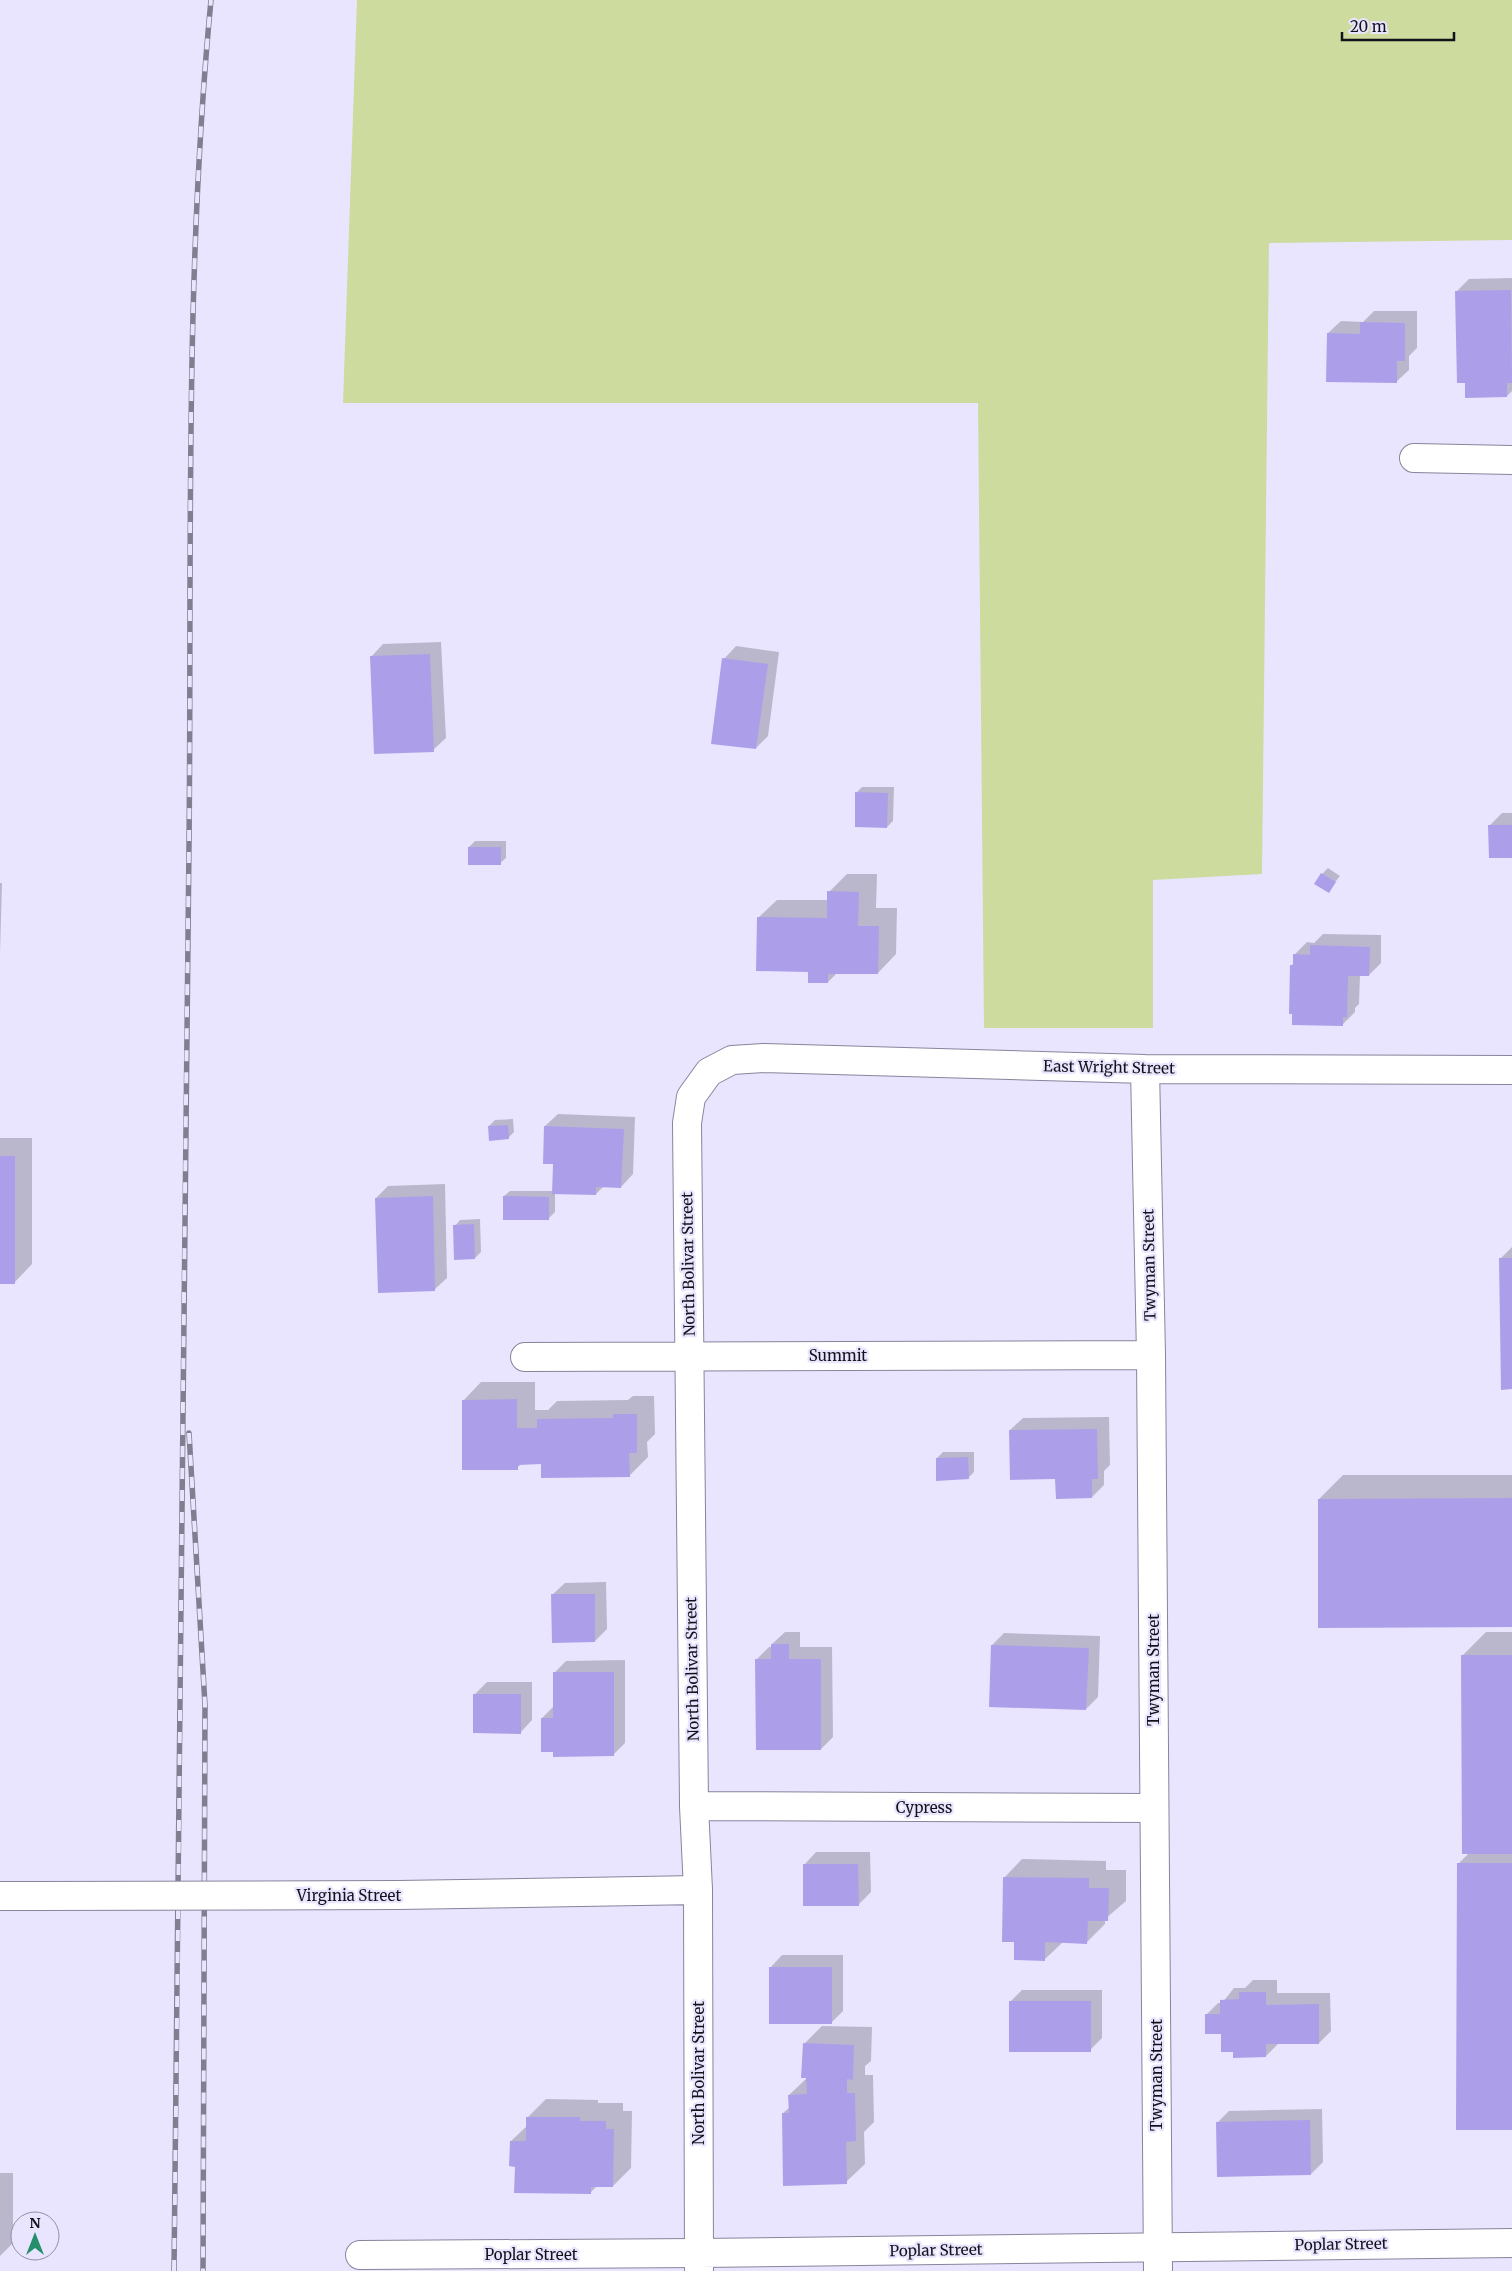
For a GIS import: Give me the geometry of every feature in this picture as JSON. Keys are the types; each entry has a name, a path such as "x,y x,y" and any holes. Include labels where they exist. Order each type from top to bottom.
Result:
{"street":[{"path":"1414,458 1512,460"},
{"name":"East Wright Street","path":"709,1072 732,1060 764,1058 1145,1069 1512,1070"},
{"name":"Twyman Street","path":"1145,1069 1151,1355 1158,2259"},
{"name":"North Bolivar Street","path":"699,2262 698,1890 694,1806 687,1123 691,1097 709,1072"},
{"name":"Summit","path":"525,1357 1151,1355"},
{"name":"Cypress","path":"694,1806 1154,1808"},
{"name":"Virginia Street","path":"0,1896 698,1890"},
{"name":"Poplar Street","path":"360,2255 699,2262 1158,2259 1413,2243 1512,2243"}],"green space":[{"path":"357,0 1512,0 1512,240 1269,243 1262,874 1153,880 1153,1028 984,1028 978,403 343,403"}],"building":[{"path":"1511,290 1512,383 1507,383 1507,397 1465,398 1465,383 1457,383 1455,291"},
{"path":"1360,322 1405,323 1405,361 1397,361 1397,383 1326,382 1327,333 1360,334"},
{"path":"430,654 434,752 374,754 370,656"},
{"path":"722,658 768,664 756,749 711,744"},
{"path":"855,792 888,793 887,828 855,827"},
{"path":"1488,825 1512,825 1512,858 1489,858"},
{"path":"468,847 501,847 501,865 468,865"},
{"path":"1321,873 1336,882 1329,893 1314,884"},
{"path":"827,891 859,892 858,926 879,926 878,974 828,974 828,983 808,983 808,972 756,971 757,917 827,918"},
{"path":"1310,945 1370,947 1369,976 1348,976 1347,1017 1343,1017 1343,1026 1292,1025 1292,1014 1289,1014 1290,965 1293,965 1293,954 1310,955"},
{"path":"508,1125 509,1139 489,1141 488,1126"},
{"path":"544,1126 624,1129 621,1188 596,1187 596,1195 552,1194 553,1164 543,1164"},
{"path":"0,1156 15,1156 15,1284 0,1284"},
{"path":"433,1196 435,1291 378,1293 375,1198"},
{"path":"503,1196 549,1197 549,1220 503,1220"},
{"path":"474,1224 475,1259 454,1260 453,1225"},
{"path":"1499,1258 1512,1258 1512,1389 1501,1390"},
{"path":"517,1399 517,1428 537,1428 537,1419 613,1418 613,1414 637,1414 637,1453 629,1453 630,1477 541,1478 541,1464 518,1465 518,1470 462,1470 462,1400"},
{"path":"1097,1429 1098,1479 1092,1479 1092,1498 1056,1499 1055,1479 1010,1480 1009,1430"},
{"path":"968,1457 969,1479 936,1481 936,1458"},
{"path":"1512,1498 1512,1627 1318,1628 1318,1499"},
{"path":"551,1594 595,1594 595,1642 552,1643"},
{"path":"771,1644 789,1644 789,1659 821,1659 821,1750 756,1750 755,1659 771,1659"},
{"path":"991,1645 1089,1648 1086,1710 989,1707"},
{"path":"1461,1655 1512,1655 1512,1854 1462,1854"},
{"path":"553,1672 614,1672 614,1756 553,1757 553,1752 541,1752 541,1718 553,1718"},
{"path":"473,1694 521,1694 521,1734 473,1733"},
{"path":"1457,1863 1512,1863 1512,2130 1456,2130"},
{"path":"803,1864 858,1864 859,1906 803,1906"},
{"path":"1003,1877 1089,1878 1089,1888 1109,1888 1108,1921 1088,1921 1087,1944 1045,1942 1045,1961 1014,1960 1014,1942 1002,1942"},
{"path":"769,1967 832,1967 832,2024 769,2024"},
{"path":"1239,1992 1266,1992 1266,2005 1319,2004 1319,2044 1266,2044 1266,2057 1233,2058 1233,2052 1221,2052 1221,2034 1205,2034 1205,2014 1220,2014 1220,2000 1239,1999"},
{"path":"1009,2001 1091,2001 1091,2052 1009,2052"},
{"path":"803,2043 854,2045 853,2080 847,2079 847,2093 855,2093 856,2141 846,2142 847,2184 783,2186 782,2113 789,2113 788,2095 807,2094 806,2078 801,2078"},
{"path":"526,2117 580,2117 580,2121 606,2121 606,2129 614,2129 613,2187 591,2187 591,2194 514,2193 515,2167 509,2166 510,2141 526,2141"},
{"path":"1310,2120 1311,2175 1217,2177 1216,2122"}],"railway":[{"path":"174,2271 189,844 191,422 197,210 202,105 211,0"},
{"path":"189,1433 205,1705 203,2271"}]}
